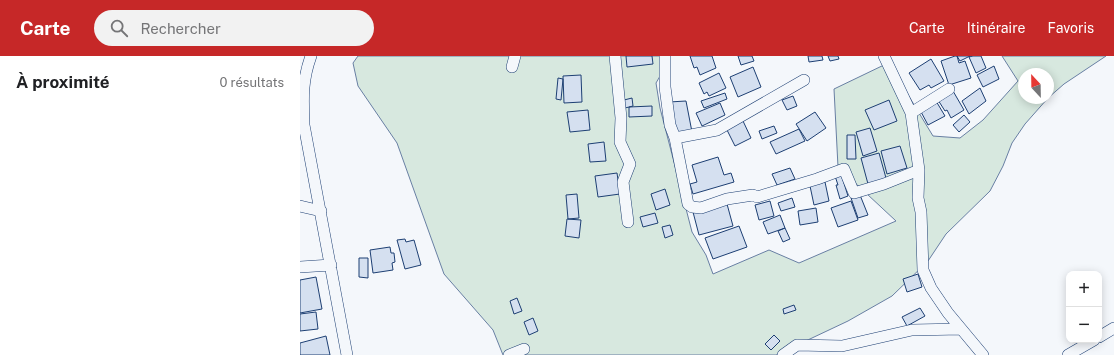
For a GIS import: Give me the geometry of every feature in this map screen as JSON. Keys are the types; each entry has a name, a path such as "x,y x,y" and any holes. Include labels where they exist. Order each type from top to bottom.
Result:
{"street":[{"path":"311,56 305,72 302,92 304,124 347,355"},
{"path":"615,56 622,118 620,142 630,164 623,182 628,222"},
{"path":"665,56 665,87 670,125 675,138 688,204 692,207 701,208 727,199 753,194 757,197 817,179 844,169 854,193 884,184 919,170"},
{"path":"884,56 911,114 919,170 918,198 922,212 923,270 931,288 961,329 983,355"},
{"path":"675,138 717,130 804,80"},
{"path":"911,114 949,89"},
{"path":"300,206 321,211"},
{"path":"300,267 331,265"},
{"path":"1102,335 1114,328"},
{"path":"783,355 798,345 842,346 912,330 961,329"},
{"path":"1068,355 1089,343"},
{"path":"509,355 524,349"}],"shaded area":[{"path":"358,56 668,56 667,64 656,83 660,108 692,232 706,255 713,274 769,250 799,263 896,221 838,167 834,89 886,64 899,80 933,136 960,138 983,120 1018,81 1018,104 1043,104 1025,124 1012,143 1003,166 990,191 946,234 928,261 892,296 848,321 776,355 503,355 493,330 444,274 397,143 358,86 353,63"},
{"path":"1002,56 1106,56 1064,84 1054,93 1054,68 1018,68 1018,81"}],"building":[{"path":"626,56 652,56 653,64 627,67"},
{"path":"690,56 712,56 716,68 700,75 697,67 694,68"},
{"path":"738,56 752,56 754,61 741,65"},
{"path":"808,56 822,56 823,60 809,62"},
{"path":"828,56 838,56 839,59 830,61"},
{"path":"957,56 959,63 965,61 971,78 949,85 941,61"},
{"path":"957,56 970,56 960,61"},
{"path":"981,56 986,68 976,73 969,57"},
{"path":"931,59 944,81 931,88 929,85 920,90 909,73"},
{"path":"994,66 999,79 983,87 977,75"},
{"path":"753,67 761,87 738,97 730,77"},
{"path":"719,73 726,88 709,96 707,92 704,94 699,83"},
{"path":"581,75 582,102 564,103 563,76"},
{"path":"558,78 563,79 561,100 556,99"},
{"path":"980,88 986,101 969,114 962,101"},
{"path":"953,91 964,110 951,118 947,110 945,111 938,100"},
{"path":"725,93 727,99 704,108 701,101"},
{"path":"793,96 797,106 787,110 782,100"},
{"path":"632,98 633,106 625,108 624,100"},
{"path":"889,100 897,121 874,130 865,110"},
{"path":"686,101 692,132 677,135 669,102"},
{"path":"936,101 945,116 928,125 920,110"},
{"path":"720,103 725,115 702,126 696,113"},
{"path":"652,106 652,116 629,117 629,107"},
{"path":"588,110 590,130 570,132 567,112"},
{"path":"815,112 826,128 807,141 796,124"},
{"path":"964,115 970,122 959,132 953,125"},
{"path":"743,121 751,138 735,146 726,128"},
{"path":"774,126 777,133 762,139 759,131"},
{"path":"870,128 877,151 863,156 856,132"},
{"path":"799,129 805,141 776,154 770,142"},
{"path":"847,135 855,135 856,159 847,159"},
{"path":"604,142 606,161 590,162 588,144"},
{"path":"900,146 907,168 887,174 881,151"},
{"path":"879,153 886,178 868,184 861,158"},
{"path":"718,157 724,175 731,173 734,182 693,194 690,184 697,182 692,165"},
{"path":"790,168 795,179 777,185 772,174"},
{"path":"617,173 620,194 598,197 595,176"},
{"path":"841,174 848,196 840,199 835,176"},
{"path":"825,182 829,201 814,205 810,186"},
{"path":"665,189 670,205 656,210 651,194"},
{"path":"577,194 579,218 568,219 566,195"},
{"path":"860,195 868,215 858,218 851,198"},
{"path":"792,198 795,207 781,211 778,203"},
{"path":"770,201 774,216 759,220 755,205"},
{"path":"851,201 858,220 838,227 831,208"},
{"path":"727,204 733,226 699,235 693,212"},
{"path":"816,208 818,222 800,225 798,211"},
{"path":"655,213 658,223 643,227 640,217"},
{"path":"780,215 785,228 768,234 763,222"},
{"path":"567,219 581,220 579,238 565,236"},
{"path":"670,225 673,235 665,238 662,227"},
{"path":"739,226 747,247 713,259 705,238"},
{"path":"785,228 790,239 783,242 778,231"},
{"path":"405,239 406,242 414,240 421,265 405,269 397,240"},
{"path":"390,247 391,253 394,253 395,262 392,263 393,270 373,273 370,250"},
{"path":"359,258 368,258 368,278 359,277"},
{"path":"918,274 922,287 907,292 903,279"},
{"path":"316,277 322,309 300,313 300,280"},
{"path":"517,298 522,311 514,314 510,301"},
{"path":"794,305 796,310 784,314 783,309"},
{"path":"920,308 925,316 907,326 902,317"},
{"path":"316,312 318,329 300,331 300,314"},
{"path":"533,318 538,331 529,335 524,322"},
{"path":"774,335 780,341 771,350 765,344"},
{"path":"326,336 330,355 300,355 300,343"}]}
